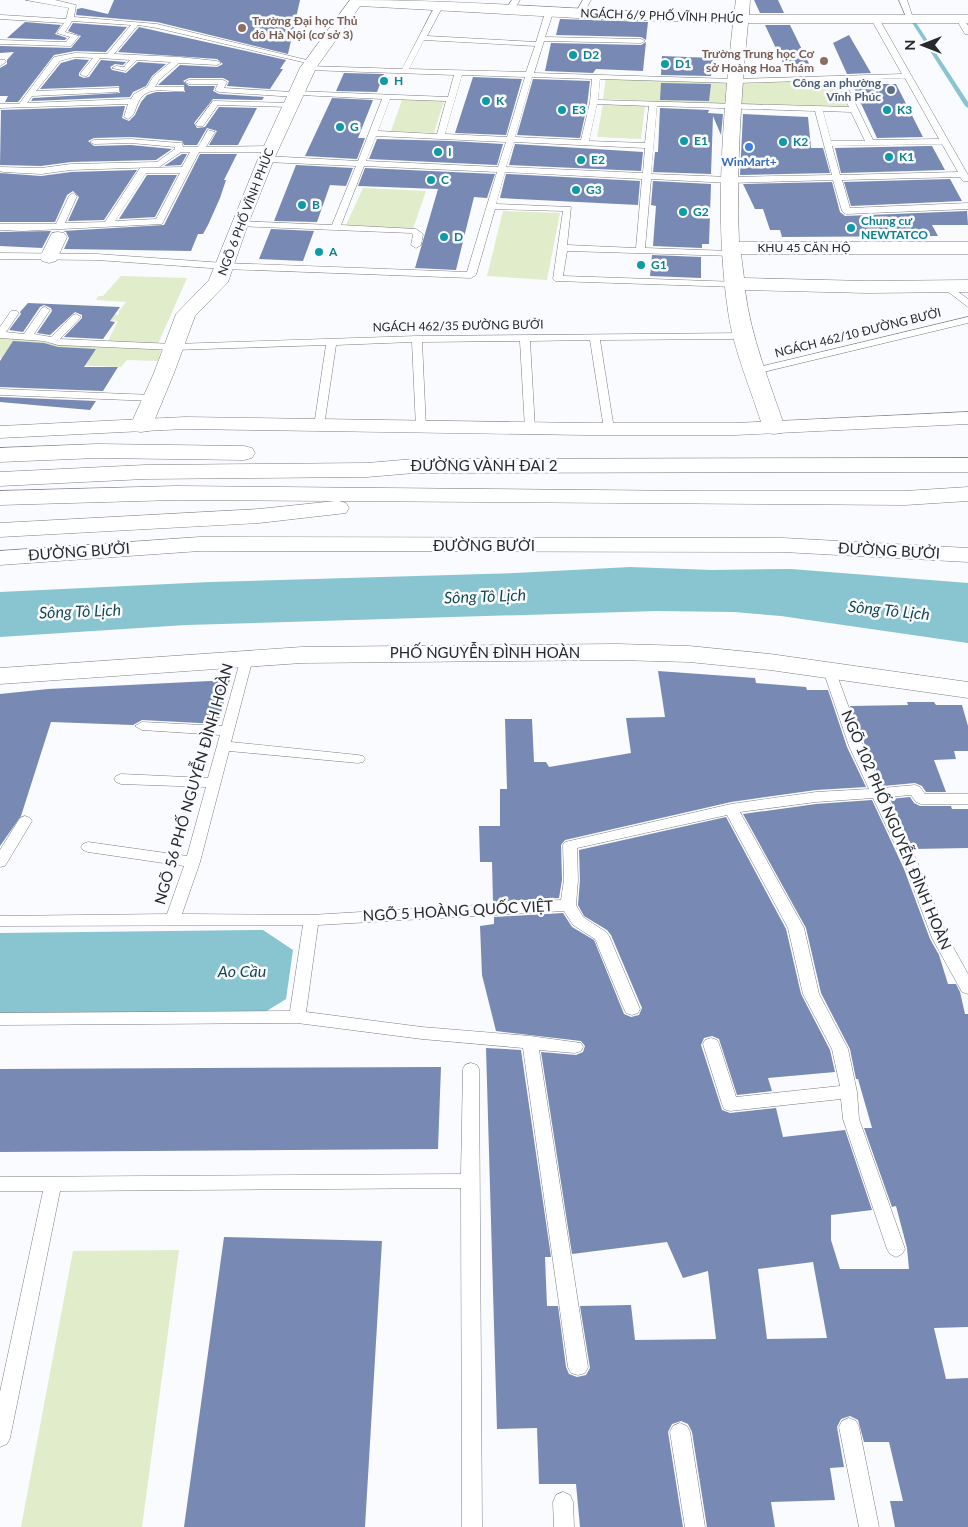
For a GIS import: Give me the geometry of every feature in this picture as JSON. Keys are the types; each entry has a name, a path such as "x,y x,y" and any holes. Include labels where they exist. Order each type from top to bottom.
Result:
{"main road":[{"path":"743,0 735,81 730,180 730,248 736,284 738,313 754,371 774,428"},
{"name":"NGÁCH 6/9 PHỐ VĨNH PHÚC","path":"357,1 439,6 513,4 549,13 742,19 964,19"},
{"name":"NGÕ 6 PHỐ VĨNH PHÚC","path":"141,426 154,398 186,314 218,282 239,224 268,154 310,65 357,1"},
{"path":"49,257 59,231"},
{"path":"730,248 933,239"},
{"name":"KHU 45 CĂN HỘ","path":"730,248 968,248"},
{"path":"736,284 867,287 968,286"},
{"path":"0,432 185,423 530,429 774,428 968,418"},
{"path":"0,455 97,451 353,454 414,466"},
{"path":"935,466 968,461"},
{"name":"ĐƯỜNG VÀNH ĐAI 2","path":"0,479 145,472 367,470 414,466 968,465"},
{"name":"ĐƯỜNG VÀNH ĐAI 2","path":"0,498 176,493 905,498 968,494"},
{"path":"0,530 259,516 356,506 401,496"},
{"path":"905,498 968,499"},
{"name":"ĐƯỜNG BƯỞI","path":"0,558 200,544 783,545 968,555"},
{"name":"PHỐ NGUYỄN ĐÌNH HOÀN","path":"0,676 302,655 617,652 689,654 829,670 968,690"}],"lane":[{"path":"0,42 68,44 74,36 61,33 69,20 73,7 51,1 30,0"},
{"path":"580,14 587,0"},
{"path":"903,0 911,19"},
{"path":"405,70 439,6"},
{"path":"0,256 97,258 224,266 471,275 549,13"},
{"path":"2,17 158,26 310,65 529,75 735,81 908,76"},
{"path":"875,19 966,178"},
{"path":"964,19 968,32"},
{"path":"109,56 136,24"},
{"path":"422,38 641,41"},
{"path":"21,106 58,59 75,56 109,56 179,59 216,63"},
{"path":"84,74 98,56"},
{"path":"116,68 126,69 136,57"},
{"path":"150,89 156,79 179,59"},
{"path":"440,136 459,72"},
{"path":"584,143 594,102 596,77"},
{"path":"839,78 870,143"},
{"path":"189,82 222,82 219,90 294,98"},
{"path":"128,117 137,96 150,89 181,89"},
{"path":"31,94 116,90"},
{"path":"336,227 387,96"},
{"path":"200,124 216,103 294,98 387,96 451,99"},
{"path":"0,106 133,102"},
{"path":"594,102 854,110"},
{"path":"640,251 653,104"},
{"path":"818,109 846,211 968,206"},
{"path":"0,227 59,231 109,223 159,222 198,149 211,132"},
{"path":"373,133 649,146"},
{"path":"94,142 131,141 179,145 179,150"},
{"path":"828,144 945,141"},
{"path":"1,171 41,171 159,164 179,150 198,149 361,164 730,180 837,177 966,178"},
{"path":"109,223 143,170 186,170"},
{"path":"59,231 73,196"},
{"path":"490,206 568,209 558,279 736,284"},
{"path":"239,224 413,232 418,234 416,245"},
{"path":"562,248 640,251 730,248"},
{"path":"946,286 968,304"},
{"path":"27,337 45,310"},
{"path":"0,335 14,313"},
{"path":"53,340 76,317"},
{"name":"NGÁCH 462/10 ĐƯỜNG BƯỞI","path":"754,371 968,320"},
{"name":"NGÁCH 462/35 ĐƯỜNG BƯỞI","path":"0,335 174,347 417,338 744,336"},
{"path":"594,337 609,429"},
{"path":"417,338 422,428"},
{"path":"525,338 530,429"},
{"path":"319,426 332,340"},
{"path":"0,392 154,398"},
{"name":"NGÕ 56 PHỐ NGUYỄN ĐÌNH HOÀN","path":"173,919 193,862 247,658"},
{"name":"NGÕ 102 PHỐ NGUYỄN ĐÌNH HOÀN","path":"829,670 856,746 913,868 940,938 968,988"},
{"path":"142,726 228,732"},
{"path":"224,746 358,759"},
{"path":"121,779 214,783"},
{"name":"NGÕ 5 HOÀNG QUỐC VIỆT","path":"0,921 311,920 568,905 571,880 570,845 731,808 816,797 915,790 921,799 968,799"},
{"path":"731,808 796,928 811,994 840,1049 849,1092 850,1120 896,1249"},
{"path":"0,862 25,821"},
{"path":"88,847 193,862"},
{"path":"568,905 578,922 601,936 632,1009"},
{"path":"297,1016 311,920"},
{"path":"0,1019 297,1016 422,1033 575,1047"},
{"path":"530,1042 578,1366"},
{"path":"710,1044 730,1104 849,1092"},
{"path":"471,1069 472,1527"},
{"path":"0,1184 470,1181"},
{"path":"0,1438 53,1184"},
{"path":"849,1427 869,1527"},
{"path":"680,1432 695,1527"},
{"path":"562,1502 564,1527"}],"green space":[{"path":"606,76 727,80 727,104 603,99"},
{"path":"833,79 848,107 739,104 740,80"},
{"path":"402,100 444,101 434,133 391,131"},
{"path":"603,104 645,106 641,139 597,137"},
{"path":"363,188 426,191 413,229 346,225"},
{"path":"503,211 560,213 547,280 487,276"},
{"path":"121,276 187,278 158,344 108,341 118,321 99,319 104,313 119,315 119,311 126,302 96,300 98,296 103,296"},
{"path":"0,337 38,340 50,343 156,348 161,351 158,361 127,360 121,367 72,365 0,358"},
{"path":"179,1250 142,1527 21,1527 73,1251"}],"water":[{"name":"Sông Tô Lịch","path":"630,567 712,570 791,569 968,583 968,643 781,616 734,612 657,611 186,625 0,637 0,592 210,582 515,573"},
{"name":"Ao Cầu","path":"263,930 293,950 286,999 265,1012 0,1015 0,933"}],"building":[{"name":"Trường Đại học Thủ đô Hà Nội (cơ sở 3)","path":"114,0 300,0 288,54 157,22 76,15 77,9 82,8 108,14"},
{"path":"754,0 778,0 784,13 760,13"},
{"path":"560,19 648,22 646,40 641,37 556,35"},
{"path":"25,22 61,25 55,34 67,38 65,40 7,38"},
{"path":"73,23 127,27 106,52 75,51 54,55 18,102 5,102 8,96 0,96 0,68 7,64 7,60 14,52 0,53 0,46 71,48 81,36 68,31"},
{"path":"765,25 790,25 814,74 788,74"},
{"path":"139,27 286,60 280,69 283,69 270,89 227,86 229,81 223,78 189,78 183,81 189,86 215,86 213,91 219,94 264,97 262,100 213,99 194,123 197,128 205,127 219,107 257,108 238,145 209,145 217,131 207,128 197,145 184,145 182,141 131,137 94,138 88,141 94,146 131,145 172,149 156,160 71,162 41,166 0,165 1,110 125,106 122,118 129,121 135,115 141,102 147,95 156,92 185,92 184,85 158,85 180,65 217,67 223,64 217,59 118,52"},
{"path":"849,35 871,73 847,74 833,43"},
{"path":"646,42 643,71 596,69 593,73 545,71 551,43 641,45"},
{"path":"662,56 713,58 711,76 661,75"},
{"path":"75,59 89,60 79,73 79,76 84,78 89,77 101,60 126,62 123,65 115,64 110,67 112,70 126,73 138,62 166,64 152,76 146,86 133,92 130,97 31,101 33,98 120,93 119,86 40,89 61,63"},
{"path":"344,73 384,74 377,92 336,91"},
{"name":"K","path":"473,77 522,79 506,135 455,133"},
{"name":"E3","path":"533,79 590,81 580,138 517,135"},
{"name":"K3","path":"876,81 877,84 896,84 923,137 877,138 851,82"},
{"path":"661,83 711,84 709,101 660,100"},
{"name":"G","path":"332,98 373,100 358,138 365,138 357,159 305,156"},
{"name":"E1","path":"660,108 709,110 708,113 723,114 721,135 713,116 711,174 653,172 655,152 658,152"},
{"name":"K2","path":"743,114 808,117 811,148 823,148 830,173 740,175"},
{"name":"I","path":"377,139 503,144 497,165 369,159"},
{"name":"E2","path":"515,144 643,152 641,171 509,165"},
{"name":"K1","path":"932,146 945,170 841,173 835,148"},
{"path":"182,154 187,154 181,165 164,166"},
{"path":"200,154 237,154 224,180 226,180 220,198 208,225 203,234 198,234 191,251 64,249 69,238 66,232 63,231 164,225"},
{"name":"B","path":"296,165 353,168 346,186 330,185 317,222 274,221"},
{"path":"365,168 495,174 487,198 474,197 456,270 415,268 438,189 358,186"},
{"path":"137,170 104,220 68,221 79,197 73,191 67,195 55,222 0,222 0,173 41,176 71,172"},
{"name":"G3","path":"506,174 640,181 638,205 500,198"},
{"path":"147,175 177,175 155,217 119,219"},
{"path":"950,179 962,201 851,206 844,182"},
{"name":"G2","path":"653,181 711,184 709,244 702,244 702,248 653,246 656,206 651,205"},
{"path":"832,182 840,212 845,216 967,211 968,225 932,225 938,236 782,237 780,230 770,230 763,209 755,209 743,184"},
{"path":"271,229 314,231 303,261 259,259"},
{"path":"51,231 42,248 0,246 0,232"},
{"path":"652,255 701,257 701,278 650,276"},
{"path":"28,303 120,307 110,321 115,322 103,339 64,337 82,318 82,315 75,312 50,335 37,333 52,311 51,308 44,305 40,307 23,332 9,330"},
{"path":"13,341 44,343 58,347 96,349 84,367 118,367 103,391 0,387 0,361"},
{"path":"0,397 96,401 90,410 0,402"},
{"path":"658,671 755,678 756,683 806,687 807,690 828,690 847,747 866,787 816,790 731,802 565,840 561,845 562,880 559,898 493,902 492,862 480,862 479,826 500,826 500,789 507,789 505,719 532,719 534,762 546,762 549,767 631,753 626,718 665,717"},
{"path":"230,680 218,724 142,720 133,725 51,722 21,816 0,846 0,694 48,689"},
{"path":"907,702 962,705 968,726 968,751 954,751 956,759 934,760 946,792 926,792 922,786 915,783 883,786 850,706 908,705"},
{"path":"910,797 914,803 920,806 951,806 952,809 968,809 968,848 913,849 890,799"},
{"path":"872,800 904,869 930,939 939,955 948,984 956,984 960,992 965,1014 968,1014 968,1327 934,1328 946,1379 968,1378 968,1527 895,1527 890,1501 903,1501 889,1442 864,1442 858,1420 850,1416 841,1419 837,1427 844,1467 830,1468 835,1500 771,1502 775,1527 707,1527 692,1432 688,1424 681,1421 672,1424 668,1432 683,1527 580,1527 576,1484 539,1484 537,1428 497,1429 486,1048 521,1050 551,1257 545,1257 547,1306 558,1306 566,1367 569,1374 577,1377 586,1375 590,1368 580,1306 631,1305 635,1340 716,1339 708,1271 683,1278 667,1242 572,1254 541,1052 576,1055 583,1052 585,1046 581,1041 496,1031 482,975 480,926 494,924 494,917 563,913 572,927 594,940 624,1014 631,1017 639,1015 642,1008 611,935 607,930 584,916 578,905 580,880 579,850 726,817 786,929 801,994 830,1050 835,1072 768,1078 772,1091 737,1095 719,1039 712,1036 704,1038 701,1045 722,1110 730,1113 776,1108 783,1137 845,1130 872,1210 831,1215 831,1240 840,1269 909,1269 907,1248 896,1206 892,1207 864,1128 872,1128 858,1079 856,1079 850,1049 821,993 806,928 743,814 816,804","holes":["813,1262 827,1338 767,1339 758,1269"]},
{"path":"441,1067 438,1149 0,1152 0,1069"},
{"path":"224,1237 382,1241 365,1527 184,1527"}],"waterway":[{"path":"913,22 968,106"}],"place":[{"name":"Trường Đại học Thủ đô Hà Nội (cơ sở 3)","path":"242,28"},
{"name":"D2","path":"573,55"},
{"name":"Trường Trung học Cơ sở Hoàng Hoa Thám","path":"824,61"},
{"name":"D1","path":"665,64"},
{"name":"H","path":"384,81"},
{"name":"Công an phường Vĩnh Phúc","path":"891,90"},
{"name":"K","path":"486,101"},
{"name":"E3","path":"562,110"},
{"name":"K3","path":"887,110"},
{"name":"G","path":"340,127"},
{"name":"E1","path":"684,141"},
{"name":"K2","path":"783,142"},
{"name":"WinMart+","path":"749,147"},
{"name":"I","path":"438,152"},
{"name":"K1","path":"889,157"},
{"name":"E2","path":"581,160"},
{"name":"C","path":"431,180"},
{"name":"G3","path":"576,190"},
{"name":"B","path":"302,205"},
{"name":"G2","path":"683,212"},
{"name":"Chung cư NEWTATCO","path":"851,228"},
{"name":"D","path":"444,237"},
{"name":"A","path":"319,252"},
{"name":"G1","path":"641,265"}]}
